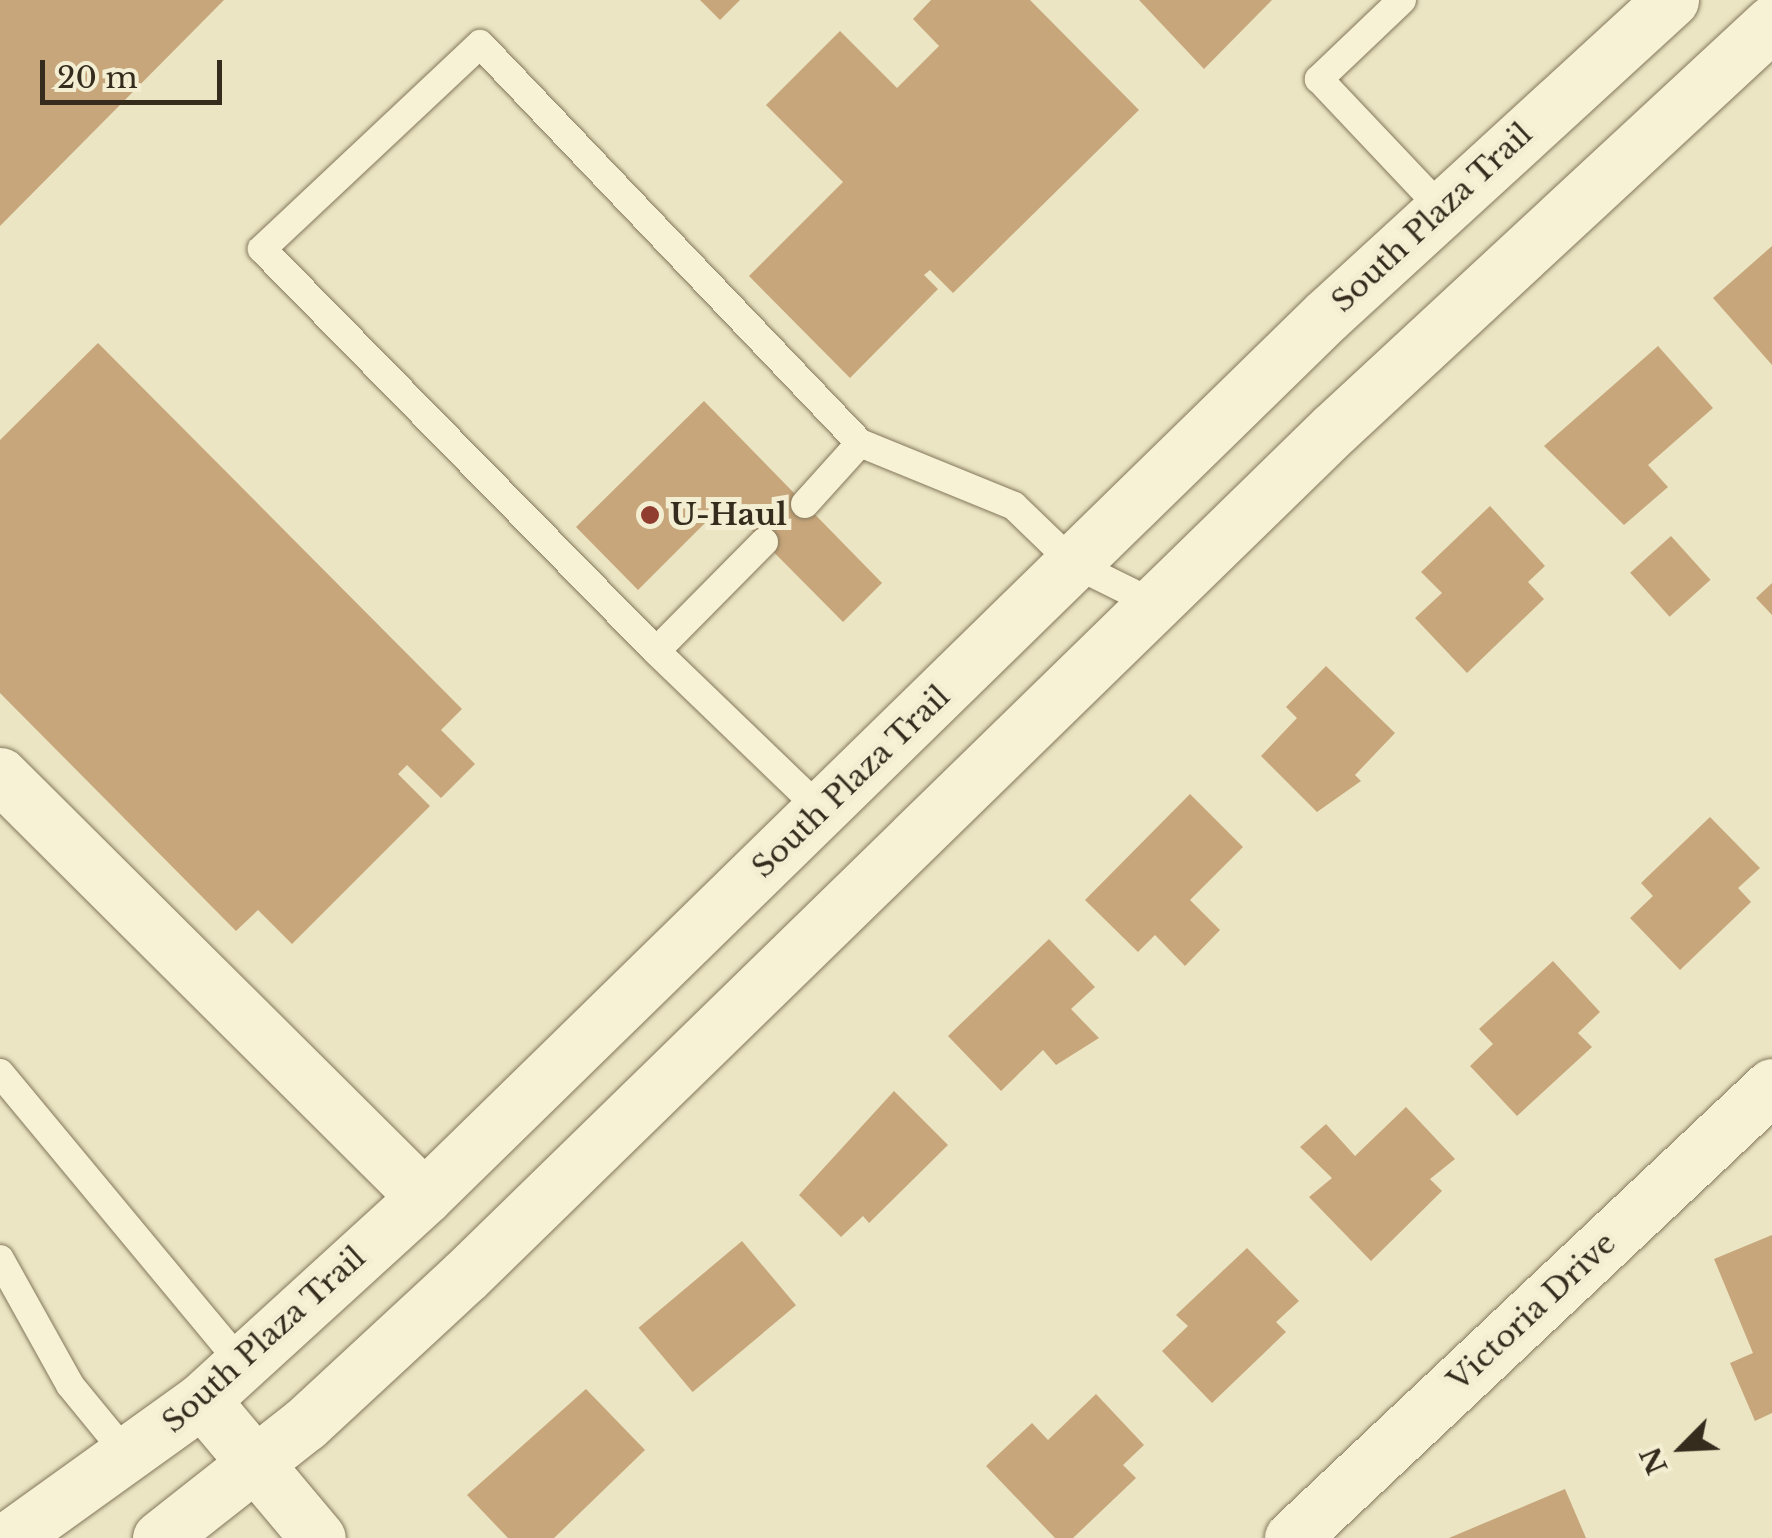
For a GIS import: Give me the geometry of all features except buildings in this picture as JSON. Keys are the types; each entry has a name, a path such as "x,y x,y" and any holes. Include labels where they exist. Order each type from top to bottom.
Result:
{"main road":[{"name":"South Plaza Trail","path":"10,1538 129,1457 202,1400 424,1197 1442,208 1670,0"},
{"path":"160,1538 255,1464 465,1276 1155,604 1772,23"},
{"path":"0,775 424,1197"},
{"name":"Victoria Drive","path":"1292,1538 1772,1086"},
{"path":"202,1400 318,1538"}],"lane":[{"path":"1402,0 1319,80 1442,208"},
{"path":"821,810 656,652 262,250 480,44 860,444 1014,506 1074,564 1155,604"},
{"path":"805,504 860,444"},
{"path":"656,652 764,542"},
{"path":"0,1073 242,1363"},
{"path":"0,1258 70,1385 129,1457"}],"place":[{"name":"U-Haul","path":"650,515"}]}
